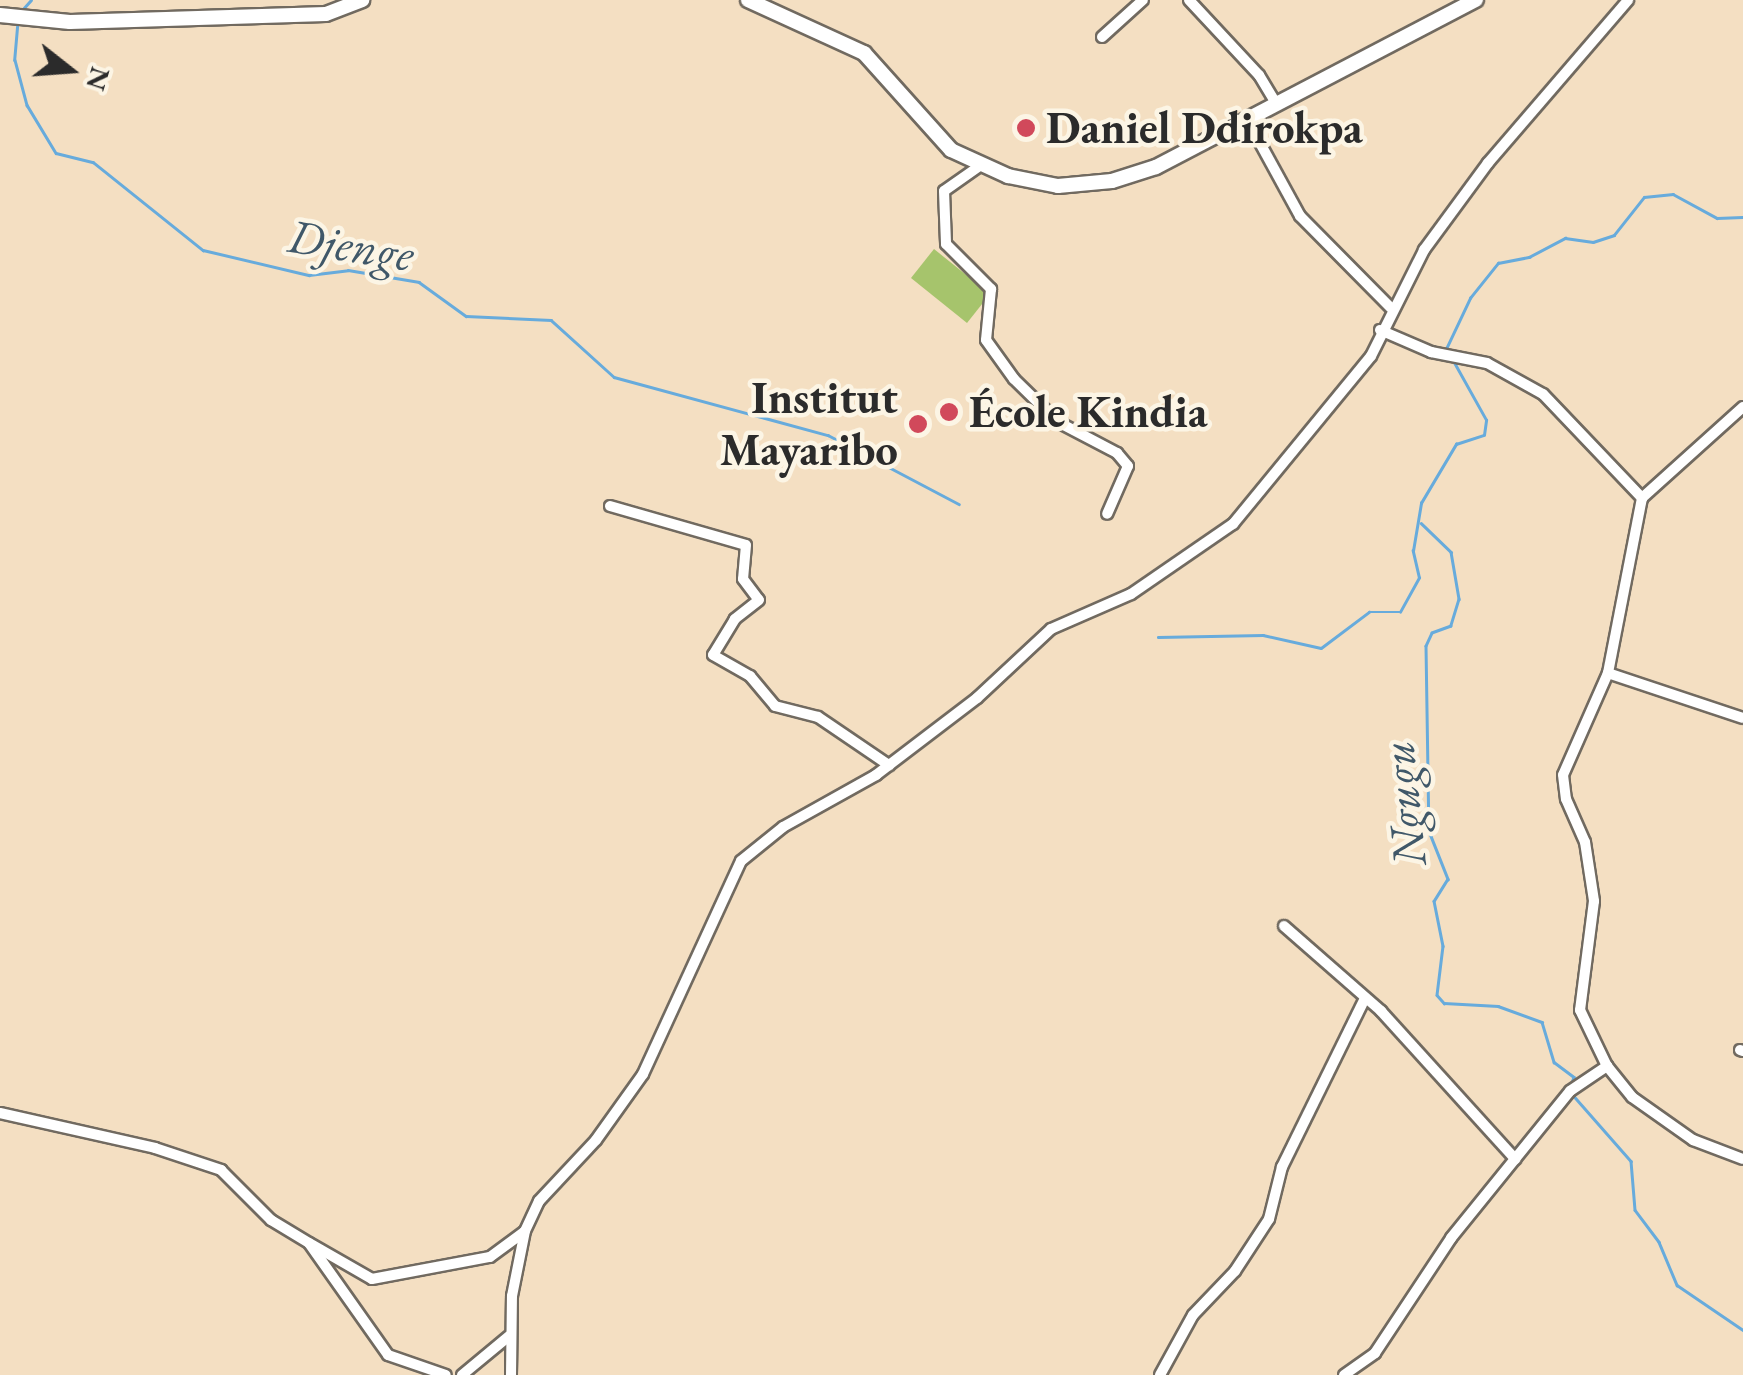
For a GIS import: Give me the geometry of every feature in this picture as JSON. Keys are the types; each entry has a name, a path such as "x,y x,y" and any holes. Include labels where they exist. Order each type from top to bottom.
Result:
{"main road":[{"path":"13,17 326,14 362,0"},
{"path":"748,0 835,34 864,53 929,131 981,166 1058,186 1112,181 1248,121 1367,60 1406,31 1476,0"}],"street":[{"path":"1102,37 1144,0"},
{"path":"1189,0 1278,104"},
{"path":"511,1375 509,1336 524,1231 538,1201 596,1140 643,1074 740,861 783,826 888,765 977,698 1051,630 1131,594 1202,551 1284,467 1370,356 1390,308 1488,163 1628,0"},
{"path":"1248,121 1300,216 1390,308"},
{"path":"981,166 944,190 946,244 991,289 986,340 1014,380 1058,422 1117,452 1128,466 1107,514"},
{"path":"1380,330 1431,352 1468,356 1560,406 1642,498"},
{"path":"1743,408 1642,498 1608,673 1564,774 1566,799 1585,842 1594,901 1580,1010 1607,1066 1652,1113 1693,1140 1743,1159"},
{"path":"610,506 746,545 742,579 756,589 759,600 735,619 714,655 750,676 776,706 818,717 888,765"},
{"path":"1608,673 1743,718"},
{"path":"1284,926 1365,998 1516,1158"},
{"path":"1160,1375 1192,1315 1236,1271 1269,1219 1282,1167 1365,998"},
{"path":"1344,1375 1375,1353 1451,1238 1570,1091 1607,1066"},
{"path":"0,1113 156,1148 221,1170 271,1220 372,1279 490,1257 524,1231"},
{"path":"310,1243 388,1355 446,1375"},
{"path":"462,1375 509,1336"}],"green space":[{"path":"934,249 990,294 967,323 911,278"}],"waterway":[{"name":"Djenge","path":"22,10 31,0"},
{"name":"Djenge","path":"18,22 15,60 27,105 56,153 93,162 203,250 309,275 348,270 419,282 466,316 551,320 614,377 828,435 959,504"},
{"name":"Ngugu","path":"1445,351 1470,298 1498,263 1529,257 1565,238 1593,242 1614,235 1644,197 1673,194 1717,218 1743,217"},
{"path":"1158,637 1263,635 1321,648 1369,612 1400,612 1419,578 1413,551 1421,503 1456,444 1484,435 1486,420 1453,361"},
{"name":"Ngugu","path":"1421,523 1451,552 1459,599 1451,626 1432,633 1426,646 1429,831 1448,879 1434,901 1443,946 1437,995 1444,1003 1498,1006 1542,1022 1554,1062 1574,1077 1572,1083"},
{"name":"Ngugu","path":"1573,1095 1631,1161 1635,1210 1659,1242 1677,1285 1743,1330"}],"place":[{"name":"Daniel Ddirokpa","path":"1026,128"},
{"name":"École Kindia","path":"949,412"},
{"name":"Institut Mayaribo","path":"918,424"}]}
